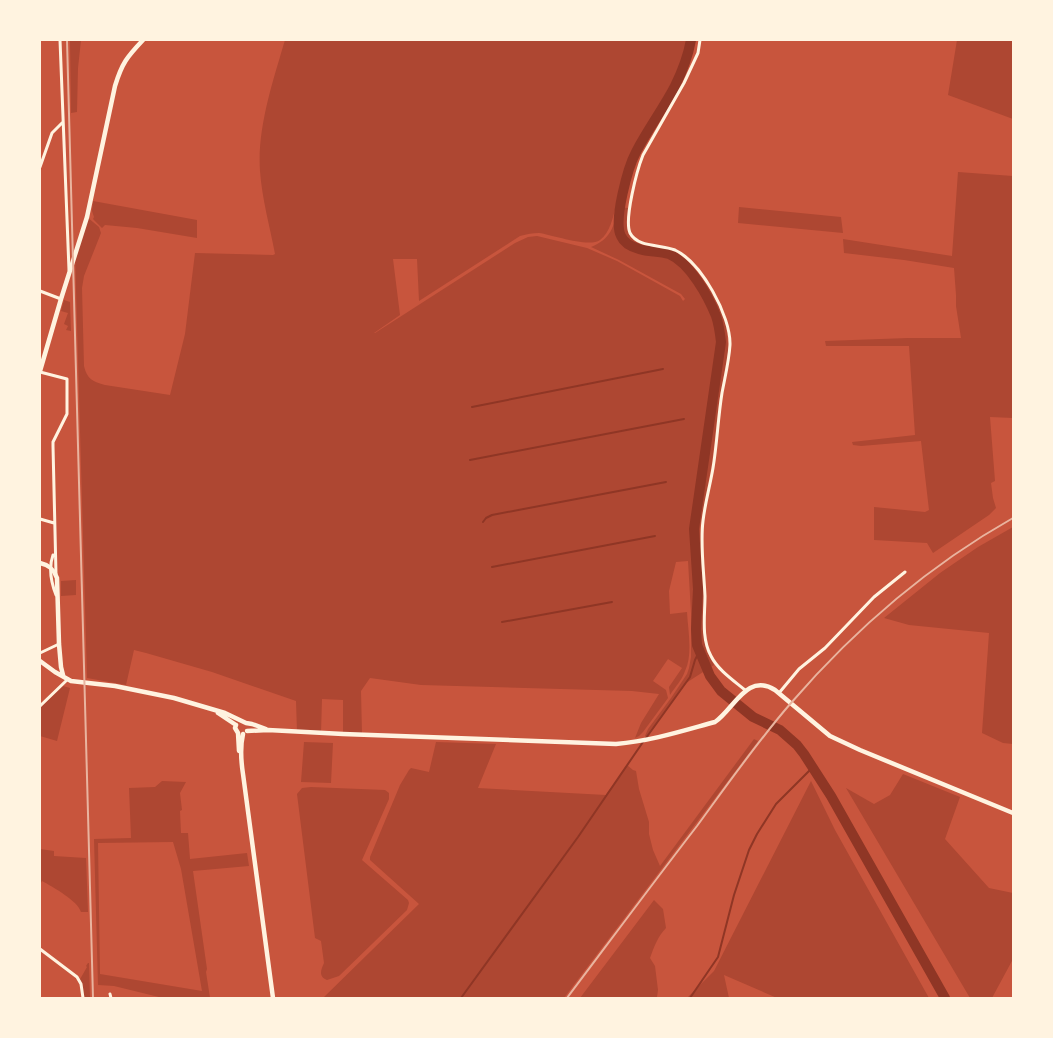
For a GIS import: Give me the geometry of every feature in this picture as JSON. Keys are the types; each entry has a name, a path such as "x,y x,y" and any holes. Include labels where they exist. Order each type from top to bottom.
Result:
{"street":[{"path":"60,40 69,273"},
{"path":"68,679 61,672 59,644 54,552 52,446 67,414 67,379 40,372 87,217 118,74 126,58 143,40"},
{"path":"700,40 696,59 639,164 634,182 628,224 630,232 640,241 672,249 692,263 713,292 727,323 730,353 702,528 705,636 707,648 716,664 745,690"},
{"path":"40,167 52,133 64,122"},
{"path":"40,291 61,299"},
{"path":"40,518 54,523"},
{"path":"46,564 54,552"},
{"path":"46,564 56,574"},
{"path":"46,564 57,599"},
{"path":"779,693 799,669 831,642 874,597 905,572"},
{"path":"40,653 59,644"},
{"path":"40,661 75,682 115,686 174,698 268,730"},
{"path":"40,706 68,679"},
{"path":"238,733 268,730 616,744 639,742 715,722 745,690 764,686 771,687 830,736 839,741 1013,813"},
{"path":"212,710 236,725"},
{"path":"236,725 238,722 244,722"},
{"path":"241,758 242,744 248,727 244,722"},
{"path":"236,725 273,998"},
{"path":"40,949 74,975 79,981 83,998"}],"shaded area":[{"path":"70,40 81,40 77,112 71,113"},
{"path":"285,40 689,40 679,69 635,149 626,171 618,205 616,206 609,229 600,240 588,243 539,233 520,236 419,301 417,259 393,259 400,315 374,333 515,243 528,237 537,236 587,248 617,261 680,296 683,301 685,299 681,294 591,247 598,244 610,232 618,207 628,208 627,230 634,240 644,245 673,251 689,263 705,282 722,312 728,348 712,463 700,527 704,638 706,650 714,665 686,683 647,737 645,736 648,729 671,698 689,668 691,657 691,613 688,561 676,562 669,591 670,614 687,612 689,657 687,664 682,677 670,695 669,687 682,668 668,659 653,681 666,690 668,698 643,732 635,738 641,723 659,694 632,691 421,685 370,678 361,691 362,734 343,734 343,700 322,699 321,733 297,732 296,701 212,672 134,650 126,685 87,678 75,254 87,217 99,227 101,233 84,276 82,288 84,366 89,377 105,385 170,395 185,334 195,253 275,254 262,192 260,155 263,121"},
{"path":"957,40 1013,40 1013,119 948,95"},
{"path":"958,172 1013,176 1013,418 990,417 995,481 991,483 996,508 989,515 933,553 927,543 874,540 874,507 925,512 929,510 921,441 861,446 853,445 852,442 915,435 909,346 826,346 825,341 961,338 956,306 954,268 844,253 843,239 952,256"},
{"path":"93,201 197,220 197,238 137,228 105,225 102,228 93,219"},
{"path":"739,207 841,217 843,233 738,223"},
{"path":"64,300 70,302 71,331 66,330 68,326 64,324 68,313 61,311"},
{"path":"1013,527 1013,744 1003,743 982,733 989,633 909,625 884,618 940,573 978,547"},
{"path":"76,580 76,595 61,596 61,581"},
{"path":"63,686 70,688 57,741 40,736 40,708"},
{"path":"754,739 758,741 564,998 323,998 419,904 370,860 370,857 400,785 411,768 429,772 436,742 496,744 478,788 606,795 627,765 636,771 639,789 649,822 649,834 653,850 660,866"},
{"path":"304,742 333,743 331,783 301,782"},
{"path":"903,774 960,797 945,839 989,888 1013,893 1013,959 992,998 970,998 846,788 874,804 890,795"},
{"path":"162,781 186,782 180,793 182,810 180,811 181,833 188,833 190,859 247,853 249,866 193,871 210,998 163,998 114,986 98,985 94,839 131,838 129,788 155,787","holes":["173,842 181,869 202,991 100,974 98,843"]},
{"path":"811,781 835,830 929,998 777,998 724,975 729,998 687,998 714,971"},
{"path":"302,788 385,790 389,793 389,799 362,860 408,900 409,903 407,910 339,976 327,980 321,975 324,963 321,941 315,938 297,794"},
{"path":"40,849 54,851 54,856 86,858 88,912 81,912 70,899 42,881 40,885"},
{"path":"654,900 663,909 666,928 658,938 650,958 655,966 658,998 580,998"},
{"path":"88,963 90,998 83,998 79,981"}],"waterway":[{"path":"691,40 675,86 633,159 622,194 619,229 621,236 628,244 642,250 661,252 677,258 691,272 708,299 716,316 719,329 721,342 694,529 698,589 697,645 710,676 721,691 753,717 780,730 804,754 831,796 945,998"},
{"path":"472,407 663,369"},
{"path":"470,460 684,419"},
{"path":"483,522 492,515 666,482"},
{"path":"492,567 655,536"},
{"path":"502,622 612,602"},
{"path":"646,738 690,677 699,652"},
{"path":"461,998 578,837 643,742"},
{"path":"690,998 718,957 734,895 749,850 757,834 776,804 813,767"}],"railway":[{"path":"67,40 93,998"},
{"path":"567,998 754,748 815,676 867,625 922,578 951,557 1013,518"}]}
